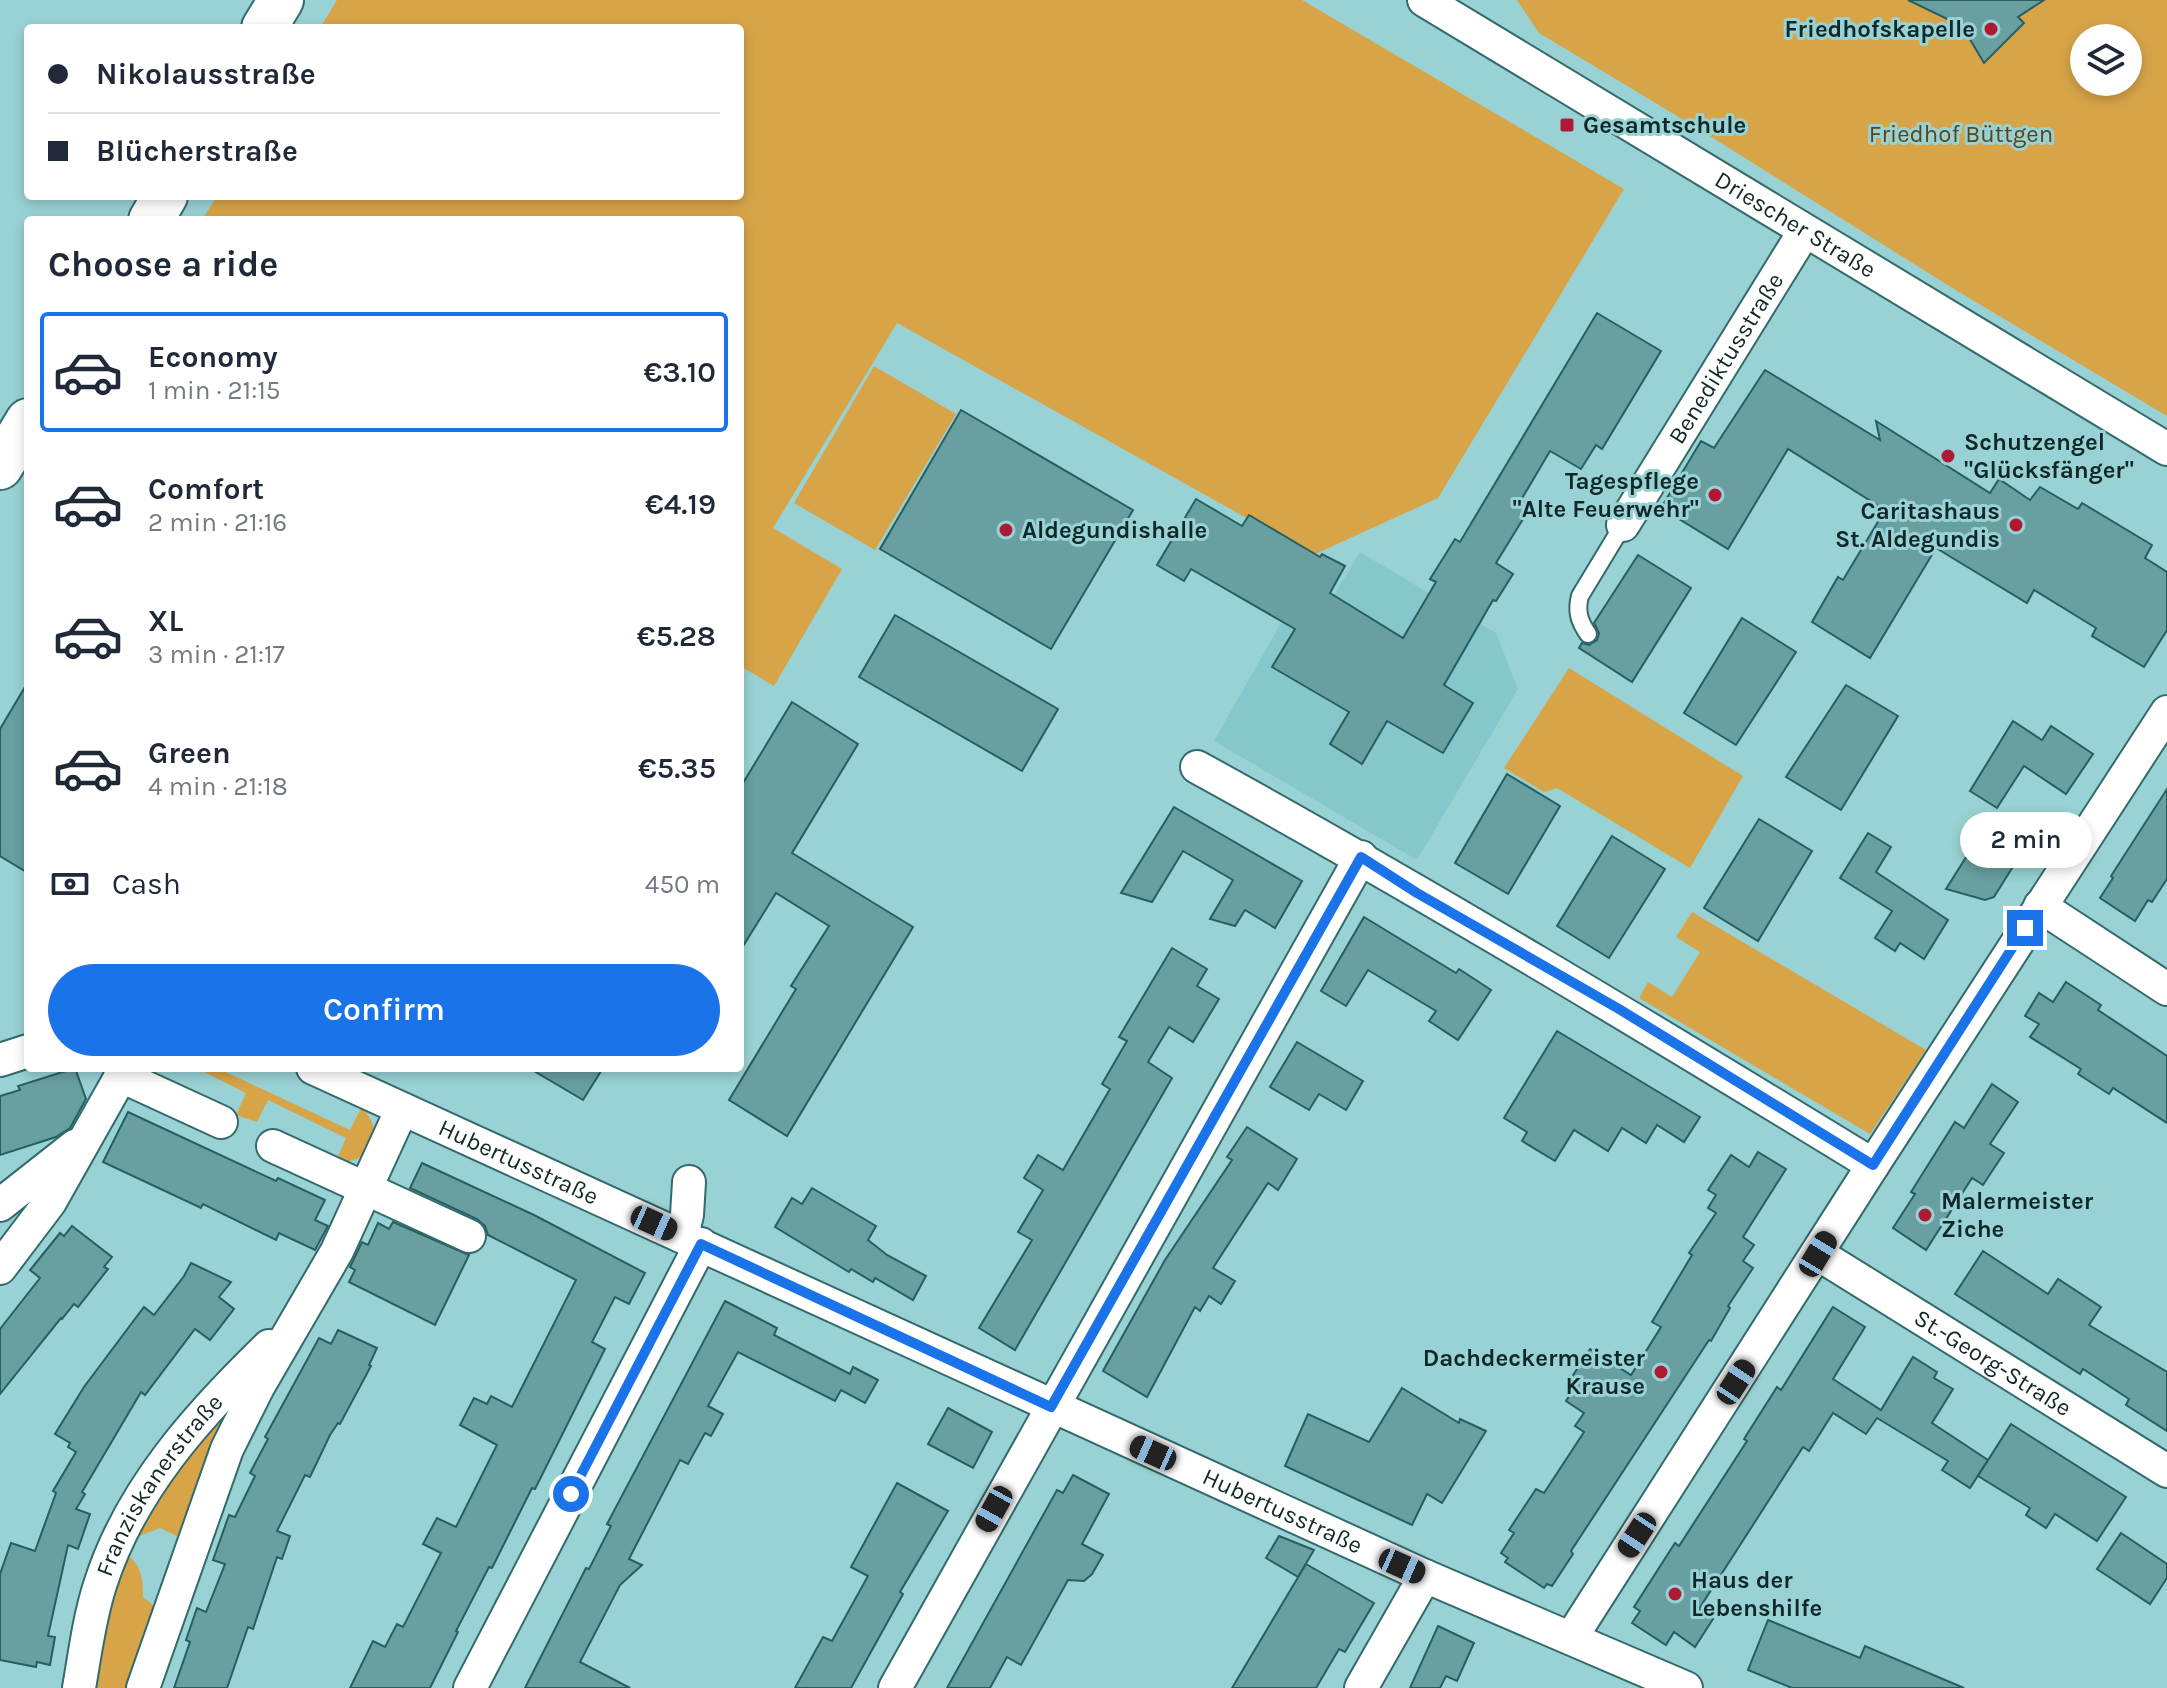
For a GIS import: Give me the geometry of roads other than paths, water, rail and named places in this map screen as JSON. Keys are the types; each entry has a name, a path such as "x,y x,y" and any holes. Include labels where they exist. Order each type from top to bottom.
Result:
{"main road":[{"path":"266,24 281,0"},
{"path":"0,467 24,428"}],"street":[{"name":"Driescher Straße","path":"1424,0 2167,449"},
{"name":"Benediktusstraße","path":"1623,525 1804,232"},
{"path":"1571,1638 2167,712"},
{"path":"1197,767 1361,857 1417,893 1619,1009 1873,1165"},
{"path":"895,1688 1361,857"},
{"path":"2040,906 2167,989"},
{"path":"0,1060 24,1052"},
{"path":"0,1268 50,1202 90,1134 120,1072 221,1122"},
{"name":"Hubertusstraße","path":"322,1072 1425,1576 1686,1688"},
{"name":"Franziskanerstraße","path":"143,1688 227,1449 258,1387 337,1251 402,1109"},
{"path":"0,1205 90,1134"},
{"path":"273,1146 469,1236"},
{"path":"470,1688 691,1240 687,1215 689,1182"},
{"name":"St.-Georg-Straße","path":"1818,1254 2167,1471"},
{"name":"Franziskanerstraße","path":"79,1688 99,1587 133,1509 194,1424 300,1316"},
{"path":"1361,1688 1425,1576"}],"lane":[{"path":"1588,634 1579,622 1577,607 1580,596 1623,525"}],"place":[{"name":"Friedhofskapelle","path":"1991,29"},
{"name":"Gesamtschule","path":"1567,125"},
{"name":"Schutzengel \"Glücksfänger\"","path":"1948,456"},
{"name":"Tagespflege \"Alte Feuerwehr\"","path":"1715,495"},
{"name":"Caritashaus St. Aldegundis","path":"2016,525"},
{"name":"Aldegundishalle","path":"1006,530"},
{"name":"Malermeister Ziche","path":"1925,1215"},
{"name":"Dachdeckermeister Krause","path":"1661,1372"},
{"name":"Haus der Lebenshilfe","path":"1675,1594"}],"park label":[{"name":"Friedhof Büttgen","path":"1961,134"}]}
